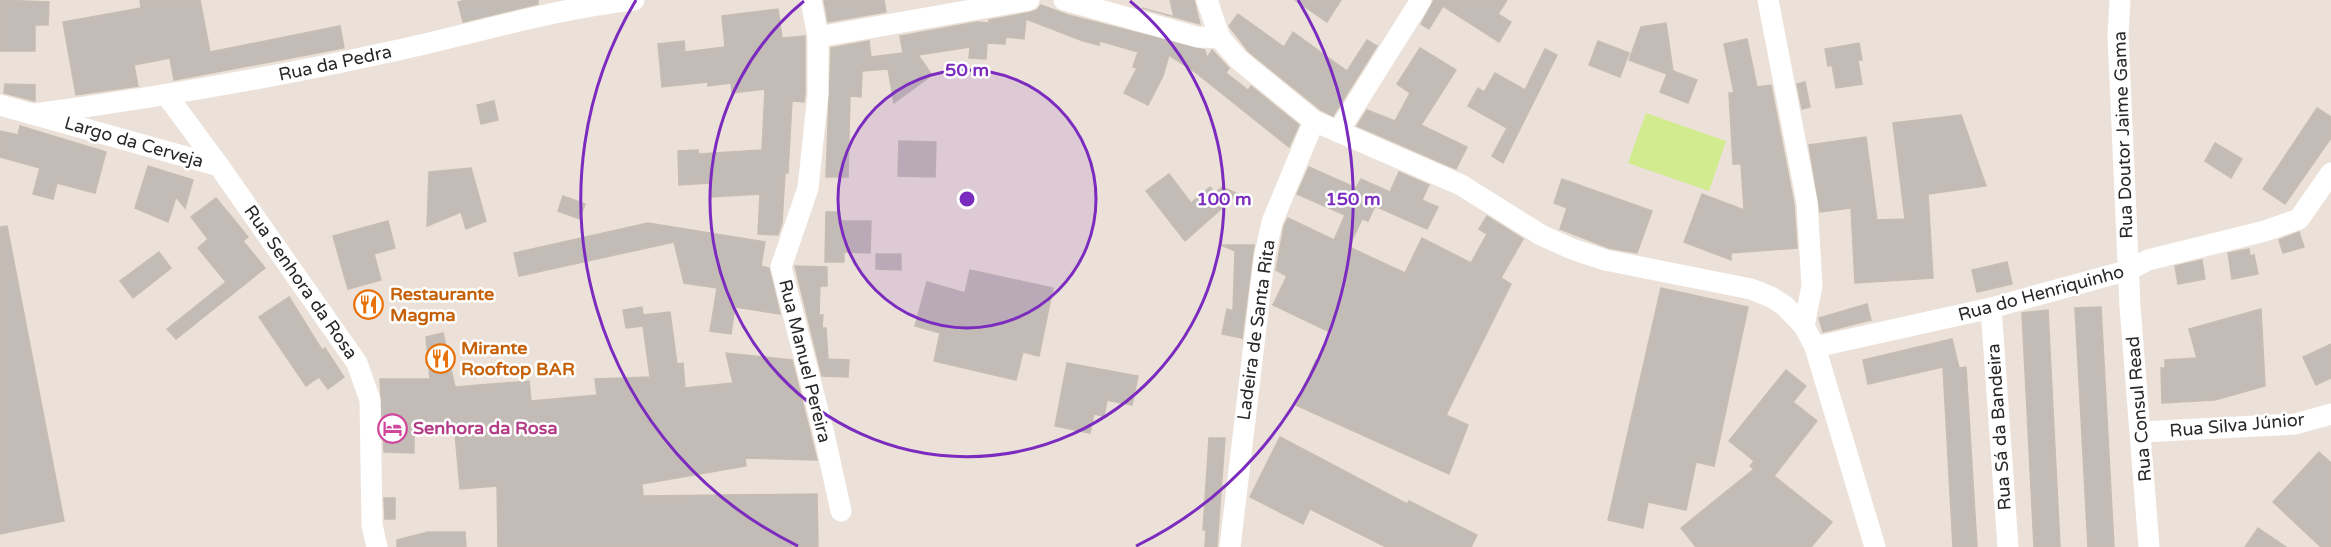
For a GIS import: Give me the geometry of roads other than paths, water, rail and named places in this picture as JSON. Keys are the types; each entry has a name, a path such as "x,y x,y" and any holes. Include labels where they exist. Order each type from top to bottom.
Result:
{"street":[{"name":"Rua da Pedra","path":"34,114 168,97 624,0"},
{"name":"Rua Manuel Pereira","path":"811,0 818,37 818,94 808,188 781,267 824,434 841,511"},
{"path":"818,37 1029,0"},
{"path":"1064,0 1197,37 1220,38"},
{"path":"1207,0 1220,38 1257,76 1314,121 1461,185 1541,235 1572,249 1605,260 1751,289 1785,306 1804,326 1815,347 1875,547"},
{"path":"1338,132 1421,0"},
{"path":"1768,0 1807,202 1812,286 1804,326"},
{"name":"Rua Doutor Jaime Gama","path":"2120,0 2118,35 2128,270"},
{"name":"Largo da Cerveja","path":"168,97 219,166"},
{"name":"Largo da Cerveja","path":"0,105 219,166"},
{"name":"Ladeira de Santa Rita","path":"1230,547 1264,259 1272,222 1314,121"},
{"name":"Rua Senhora da Rosa","path":"219,166 357,363 370,400 372,525 377,547"},
{"name":"Rua do Henriquinho","path":"1815,347 1991,308 2128,270 2148,260 2265,231 2299,219 2331,173"},
{"name":"Rua Consul Read","path":"2128,270 2149,547"},
{"name":"Rua Sá da Bandeira","path":"1991,308 2008,547"},
{"name":"Rua Silva Júnior","path":"2142,432 2295,424 2331,414"}],"place":[{"name":"Restaurante Magma","path":"369,304"},
{"name":"Mirante Rooftop BAR","path":"440,358"},
{"name":"Senhora da Rosa","path":"392,428"}]}
